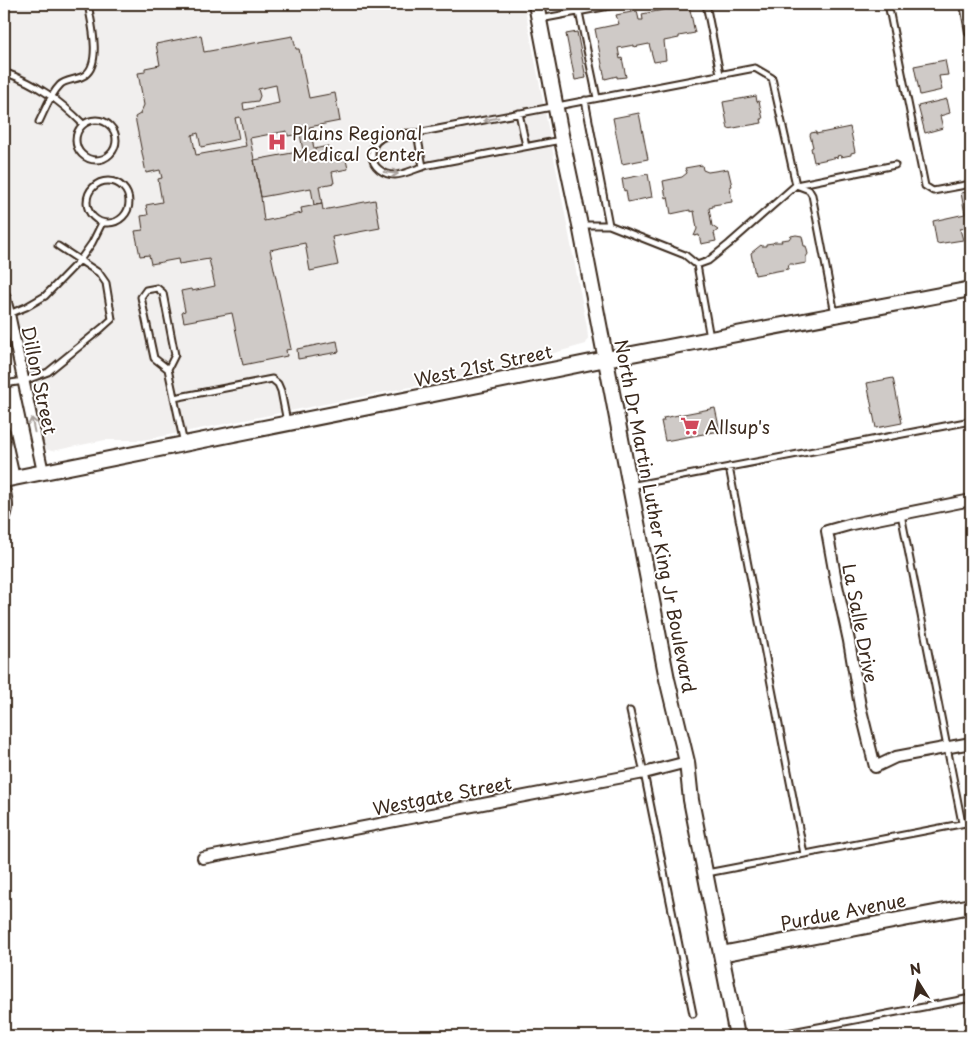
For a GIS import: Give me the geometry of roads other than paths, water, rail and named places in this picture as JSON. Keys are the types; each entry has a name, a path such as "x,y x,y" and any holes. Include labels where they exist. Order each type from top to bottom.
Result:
{"street":[{"name":"North Dr Martin Luther King Jr Boulevard","path":"536,4 667,679 687,762 691,800 737,1036"},
{"path":"966,4 971,32"},
{"name":"West 21st Street","path":"7,480 606,359 971,289"},
{"name":"Dillon Street","path":"4,296 9,314 8,327 24,381 43,472"},
{"path":"4,432 7,480"},
{"name":"La Salle Drive","path":"971,500 827,531 860,706 875,767 896,757 971,743"},
{"name":"Westgate Street","path":"203,858 644,773 687,762"},
{"name":"Purdue Avenue","path":"721,954 971,906"}],"lane":[{"path":"39,122 61,83 84,75 90,69 95,43 88,4"},
{"path":"539,20 620,4"},
{"path":"706,4 720,74"},
{"path":"888,4 925,186 933,191 971,184"},
{"path":"579,12 597,98"},
{"path":"562,140 423,166 397,175 382,172 372,161 372,151 377,141 386,135 417,133 755,68 772,78 796,185"},
{"path":"4,72 24,80 52,96 83,124"},
{"path":"585,100 609,225"},
{"path":"519,113 526,146"},
{"path":"98,119 112,127 116,134 116,142 114,150 108,156 101,160 93,160 86,158 79,152 75,137 83,124 90,120 98,119"},
{"path":"417,133 423,166"},
{"path":"697,265 708,261 796,185 895,165"},
{"path":"113,181 125,188 129,194 129,208 122,219 108,224 102,223 90,214 87,200 93,187 99,183 113,181"},
{"path":"796,185 809,190 812,195 835,315"},
{"path":"9,314 26,307 44,296 80,260 92,243 102,223"},
{"path":"580,225 609,225 685,255 697,265 710,339"},
{"path":"4,384 24,381 48,372 112,318 106,283 99,273 58,246"},
{"path":"168,369 154,358 141,298 146,290 157,288 162,293 175,355 168,369 184,444"},
{"path":"174,398 272,379 278,384 287,423"},
{"path":"630,486 971,421"},
{"path":"729,467 804,854"},
{"path":"4,523 10,513 7,480"},
{"path":"901,514 962,823"},
{"path":"630,711 693,1014"},
{"path":"705,873 971,822"},
{"path":"772,1036 971,998"}],"place":[{"name":"Plains Regional Medical Center","path":"277,142"},
{"name":"Allsup's","path":"690,426"}]}
